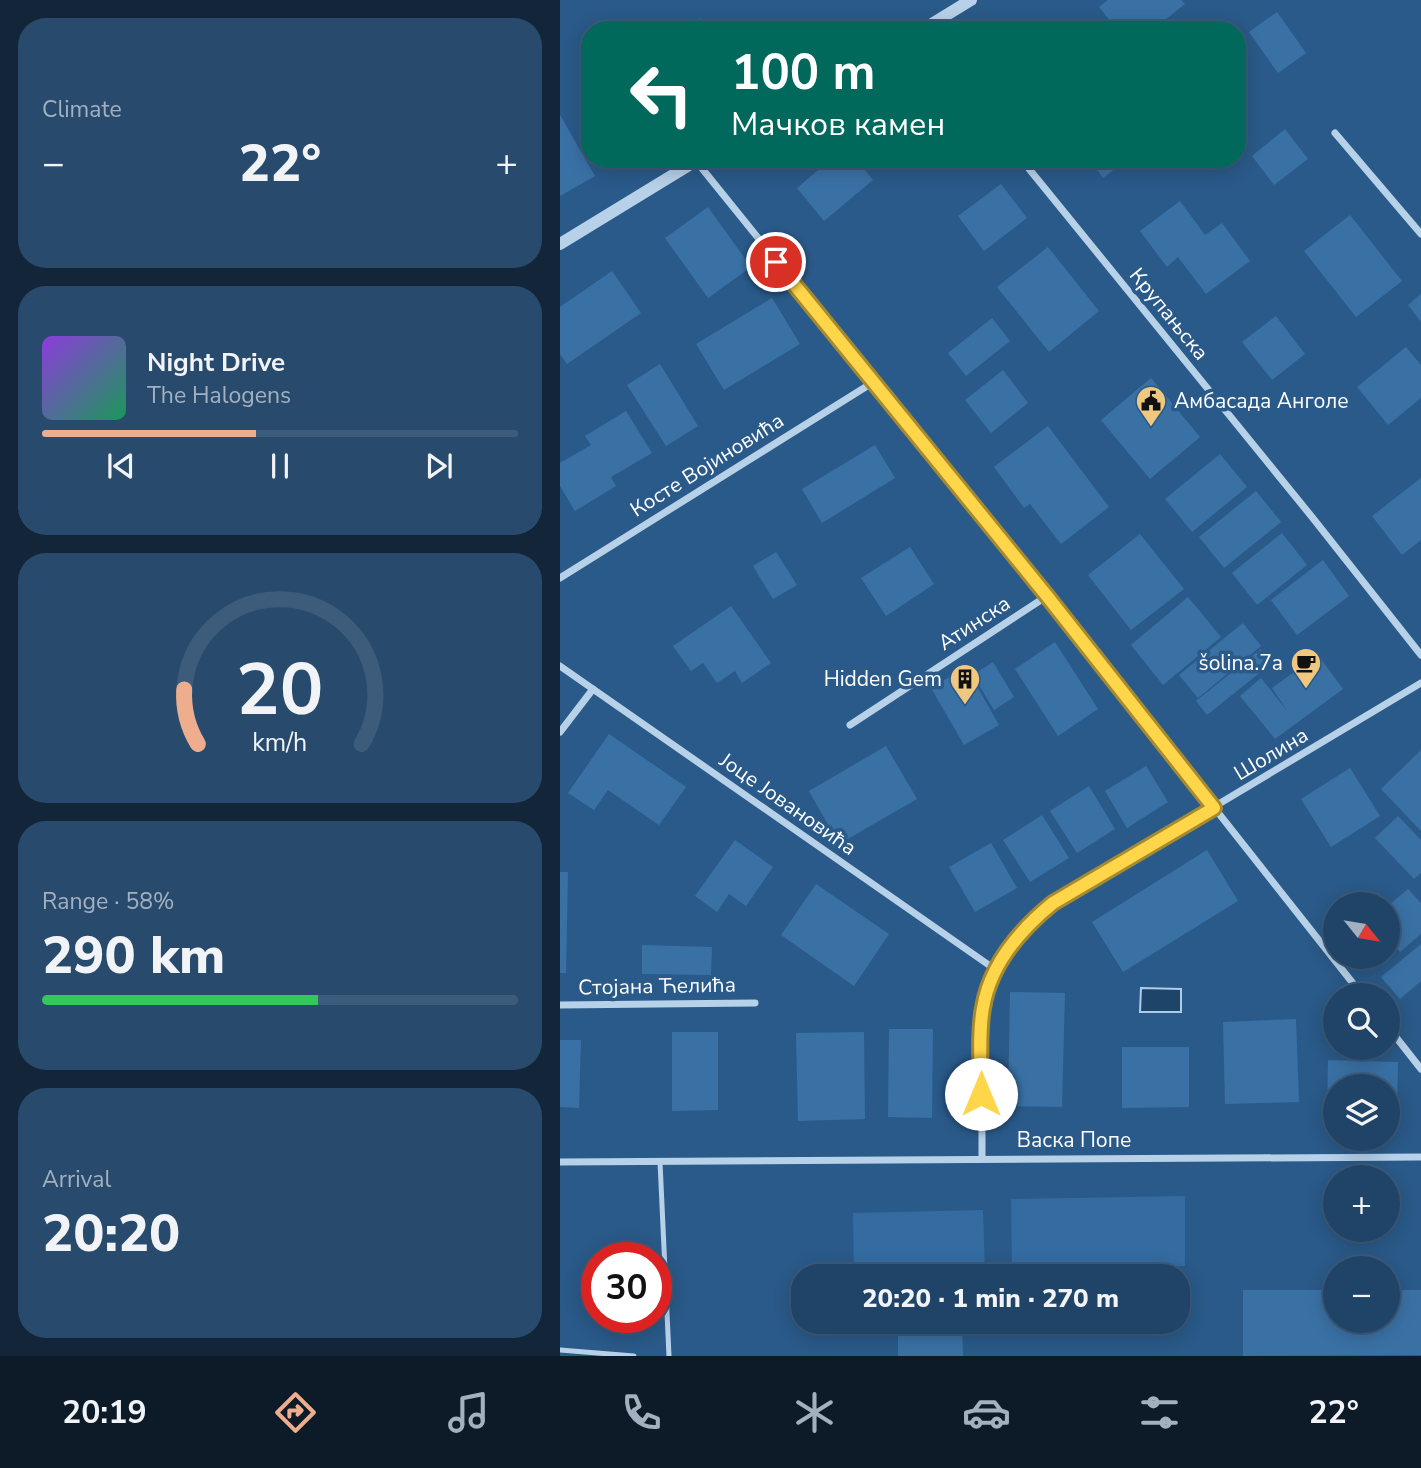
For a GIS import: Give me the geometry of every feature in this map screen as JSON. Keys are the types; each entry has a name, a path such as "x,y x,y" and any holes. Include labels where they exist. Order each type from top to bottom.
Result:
{"street":[{"path":"937,21 971,0"},
{"path":"1335,133 1421,234"},
{"path":"560,244 684,168"},
{"path":"703,168 1353,983"},
{"name":"Крупањска","path":"1028,168 1421,655"},
{"name":"Косте Војиновића","path":"560,578 873,383"},
{"name":"Атинска","path":"850,725 1047,596"},
{"name":"Јоце Јовановића","path":"560,666 996,970"},
{"name":"Шолина","path":"982,1158 982,1010 988,985 996,970 1031,921 1053,903 1421,683"},
{"path":"560,732 593,689"},
{"name":"Стојана Ћелића","path":"560,1005 755,1003"},
{"path":"1400,1042 1421,1069"},
{"name":"Васка Попе","path":"560,1162 1421,1157"}],"lane":[{"path":"660,1162 669,1356"},
{"path":"560,1350 634,1356"}],"shaded area":[{"path":"1141,988 1181,989 1181,1012 1140,1012"},
{"path":"1185,1196 1185,1264 1012,1264 1011,1199"},
{"path":"983,1210 985,1264 854,1264 853,1213"}],"building":[{"path":"1108,0 1181,0 1185,4 1166,21 1110,21 1099,7"},
{"path":"1277,12 1306,53 1278,73 1249,32"},
{"path":"560,115 581,152 581,168 590,168 595,176 560,196"},
{"path":"1285,129 1308,159 1274,185 1252,156"},
{"path":"820,168 863,168 873,180 824,221 797,188"},
{"path":"1096,168 1116,168 1103,178"},
{"path":"1001,184 1027,218 984,251 958,216"},
{"path":"1180,201 1205,235 1222,223 1250,261 1206,294 1178,257 1167,267 1140,231"},
{"path":"708,207 751,267 708,298 665,238"},
{"path":"1350,215 1402,281 1356,317 1304,251"},
{"path":"1048,247 1099,311 1049,352 997,287"},
{"path":"612,271 641,313 567,364 560,354 560,307"},
{"path":"1421,294 1421,322 1408,305"},
{"path":"772,298 800,344 724,390 696,344"},
{"path":"1276,316 1305,354 1272,380 1242,342"},
{"path":"992,318 1010,341 966,376 948,353"},
{"path":"1406,347 1421,365 1421,398 1388,425 1357,387"},
{"path":"660,364 698,426 666,446 627,385"},
{"path":"1003,370 1028,403 991,433 965,400"},
{"name":"Амбасада Анголе","path":"1151,378 1200,437 1150,479 1101,420"},
{"path":"626,411 652,453 611,477 616,486 575,511 560,486 560,463 591,445 585,436"},
{"path":"1048,426 1109,507 1061,544 1030,504 1024,508 994,467"},
{"path":"875,445 895,478 822,523 802,489"},
{"path":"1220,454 1247,487 1192,532 1165,499"},
{"path":"1421,478 1421,540 1402,555 1372,516"},
{"path":"1256,491 1281,522 1224,568 1199,537"},
{"path":"1282,533 1307,565 1257,605 1232,573"},
{"path":"1140,534 1184,589 1131,630 1088,575"},
{"path":"910,547 934,584 886,616 861,578"},
{"path":"776,552 797,585 773,599 753,566"},
{"path":"1323,560 1349,596 1297,635 1271,600"},
{"path":"1188,597 1221,637 1163,685 1131,645"},
{"path":"731,606 771,663 742,683 735,671 717,683 703,663 691,671 673,646"},
{"path":"1243,623 1261,646 1198,698 1179,675"},
{"path":"1055,642 1098,709 1058,736 1015,669"},
{"path":"1261,649 1272,663 1207,715 1196,701"},
{"path":"1318,655 1343,689 1275,739 1240,696 1261,678 1288,712 1272,688"},
{"path":"993,662 1014,697 994,710 973,675"},
{"name":"Hidden Gem","path":"966,667 999,725 964,745 931,688"},
{"path":"609,734 686,787 659,825 608,790 594,810 568,793"},
{"path":"886,746 917,799 839,844 809,791"},
{"path":"1421,750 1421,831 1381,789"},
{"path":"1146,766 1168,802 1127,828 1105,791"},
{"path":"1350,768 1380,816 1331,847 1301,799"},
{"path":"1089,786 1115,829 1077,853 1050,811"},
{"path":"1042,815 1069,858 1030,882 1003,840"},
{"path":"1398,816 1421,840 1421,873 1414,879 1375,838"},
{"path":"735,840 773,867 746,906 729,894 717,912 695,896"},
{"path":"991,843 1017,888 975,912 949,867"},
{"path":"1207,850 1238,901 1123,972 1092,922"},
{"path":"560,872 568,872 566,973 560,973"},
{"path":"816,884 889,934 854,986 781,935"},
{"path":"1408,889 1421,903 1421,934 1400,952 1400,896"},
{"path":"1421,944 1421,981 1400,999 1400,983 1386,983 1381,977 1389,970 1400,970 1400,961"},
{"path":"642,945 712,947 711,975 642,974"},
{"path":"1010,992 1065,993 1062,1107 1008,1106"},
{"path":"1296,1019 1299,1102 1225,1104 1223,1022"},
{"path":"889,1029 933,1029 932,1118 888,1117"},
{"path":"672,1032 718,1032 718,1110 672,1111"},
{"path":"864,1032 865,1119 798,1121 796,1033"},
{"path":"560,1040 581,1040 579,1108 560,1107"},
{"path":"1122,1047 1189,1047 1189,1107 1122,1108"},
{"path":"1328,1060 1398,1062 1398,1074 1328,1074"},
{"path":"1243,1290 1323,1290 1323,1333 1400,1333 1400,1290 1421,1290 1421,1355 1243,1356"},
{"path":"898,1334 962,1334 963,1356 898,1356"}],"place":[{"name":"Амбасада Анголе","path":"1151,428"},
{"name":"šolina.7a","path":"1306,690"},
{"name":"Hidden Gem","path":"965,706"}],"route":[{"path":"776,262 1047,596 1214,808 1053,903 1031,921 988,985 982,1010 981,1094"}]}
